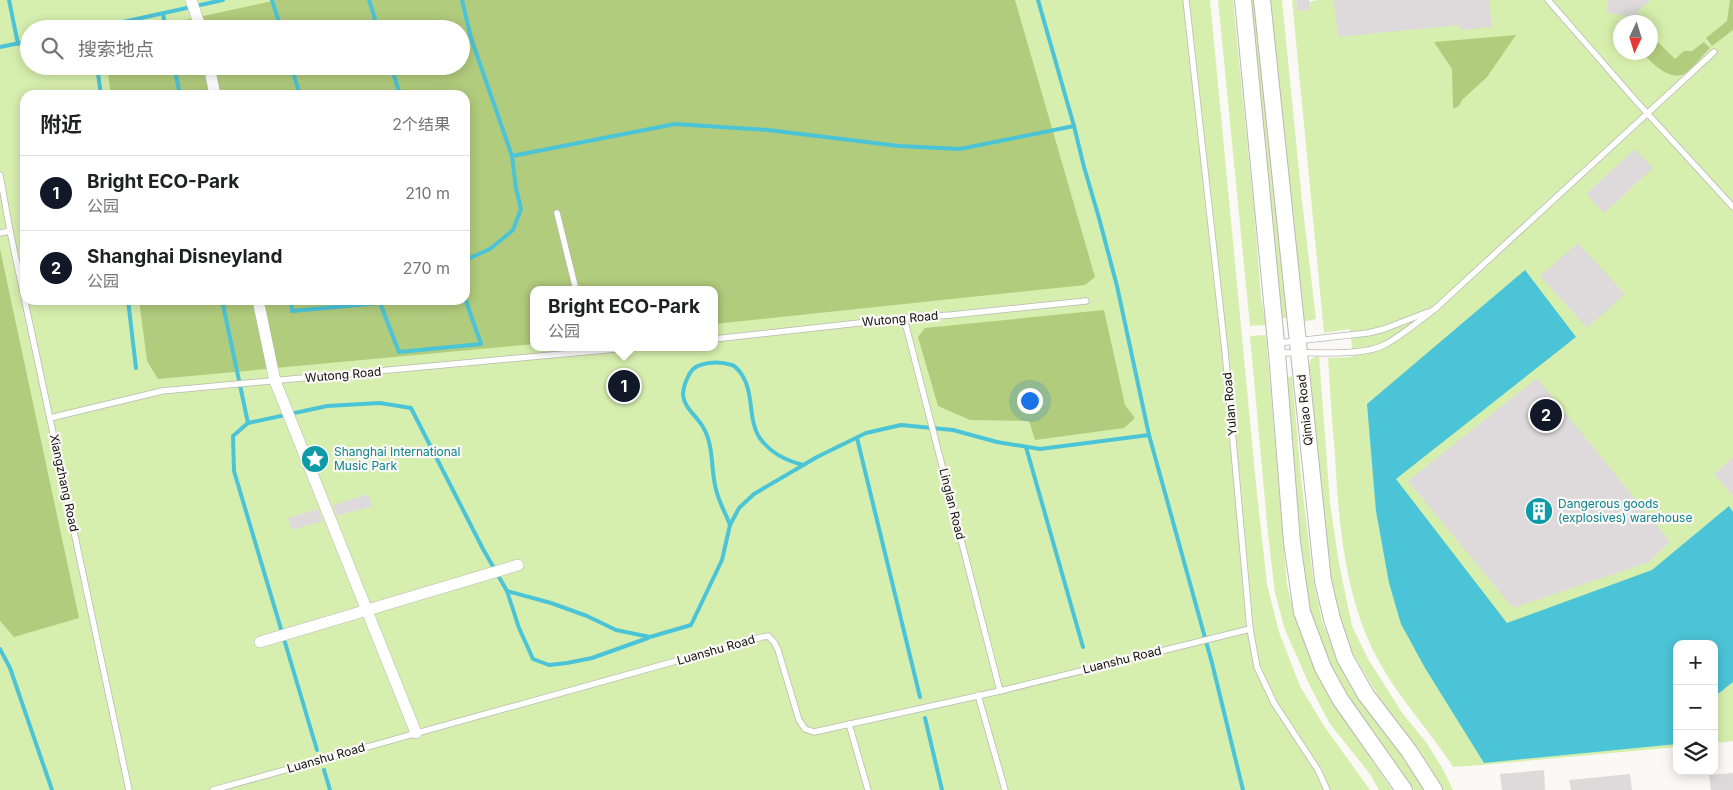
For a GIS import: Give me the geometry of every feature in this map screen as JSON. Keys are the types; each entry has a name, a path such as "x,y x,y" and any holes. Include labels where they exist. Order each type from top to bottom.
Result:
{"street":[{"path":"191,0 198,20"},
{"name":"Qimiao Road","path":"1243,0 1276,348 1292,542 1302,612 1323,668 1340,699 1404,790"},
{"name":"Qimiao Road","path":"1262,0 1323,581 1332,619 1345,658 1366,695 1409,751 1434,790"},
{"path":"211,75 214,90"},
{"path":"259,305 275,381 416,733"},
{"path":"260,642 518,565"}],"lane":[{"name":"Yulan Road","path":"1186,0 1225,351 1250,628 1257,668 1274,703 1318,770 1327,790"},
{"path":"1548,0 1733,207"},
{"path":"1276,348 1298,346 1370,350 1385,345 1436,308 1714,52"},
{"name":"Xiangzhang Road","path":"0,175 20,278"},
{"path":"557,213 575,286"},
{"path":"0,233 10,231"},
{"name":"Wutong Road","path":"718,339 904,318 1086,301"},
{"name":"Xiangzhang Road","path":"26,305 129,790"},
{"path":"1276,348 1298,346 1368,333 1384,329 1436,308"},
{"name":"Linglan Road","path":"904,318 1000,690"},
{"name":"Wutong Road","path":"50,418 162,391 581,351"},
{"name":"Luanshu Road","path":"213,790 768,636 778,650 799,720 805,729 814,732 1000,690 1250,628"},
{"path":"978,695 1005,790"},
{"path":"849,724 868,790"}],"green space":[{"path":"0,0 1210,0 1267,584 1279,632 1300,686 1324,726 1370,790 0,790"},
{"path":"277,0 1015,0 1095,277 1085,285 718,324 718,286 530,286 530,344 158,379 147,361 140,305 470,305 470,90 110,90 108,75 470,75 470,20 185,20"},
{"path":"1218,0 1233,0 1261,297 1266,325 1250,326"},
{"path":"1247,0 1256,0 1289,318 1280,318"},
{"path":"1269,0 1282,0 1316,319 1302,322"},
{"path":"1292,0 1296,0 1297,11 1310,10 1309,2 1317,0 1733,0 1733,741 1718,743 1718,640 1673,640 1673,747 1453,767 1381,665 1359,616 1352,590 1346,564 1339,509 1328,358 1353,357 1350,329 1324,333"},
{"path":"1730,0 1733,0 1733,30 1712,46 1706,38 1727,21"},
{"path":"1516,35 1487,77 1462,100 1459,106 1453,109 1452,69 1434,42"},
{"path":"1658,42 1675,59 1684,51 1692,51 1704,42 1710,48 1687,72 1679,76 1661,70 1651,61 1658,60"},
{"path":"0,249 79,618 14,637 0,621"},
{"path":"1104,310 1125,405 1135,418 1124,428 1035,440 1029,421 970,420 938,406 918,337 925,328"},
{"path":"1266,335 1287,585 1292,606 1306,646 1323,682 1351,729 1392,790 1379,790 1370,774 1330,724 1310,686 1285,630 1275,593 1250,336"},
{"path":"1319,355 1330,503 1339,564 1352,626 1368,659 1403,714 1426,742 1453,790 1442,790 1428,764 1383,704 1346,642 1329,591 1308,384 1311,359"},
{"path":"1292,376 1301,478 1313,577 1322,621 1342,670 1364,705 1426,790 1414,790 1345,691 1330,665 1312,619 1303,578 1284,378"}],"water":[{"path":"1525,270 1576,337 1396,479 1507,623 1652,570 1729,506 1733,512 1733,682 1718,694 1718,640 1673,640 1673,744 1484,763 1425,668 1401,624 1389,583 1376,511 1367,404"}],"building":[{"path":"1296,0 1309,0 1310,10 1297,11"},
{"path":"1334,0 1489,0 1492,27 1459,30 1459,25 1338,37"},
{"path":"1608,0 1650,0 1637,12 1638,15 1607,13"},
{"path":"1635,149 1653,168 1604,213 1586,194"},
{"path":"1578,243 1625,294 1587,328 1540,276"},
{"name":"Dangerous goods (explosives) warehouse","path":"1537,378 1670,542 1649,562 1513,608 1408,481"},
{"path":"1733,457 1733,496 1714,474"},
{"path":"368,494 372,506 337,516 333,505"},
{"path":"318,509 323,521 292,530 288,518"},
{"path":"1544,770 1545,790 1502,790 1500,774"},
{"path":"1733,773 1733,790 1711,790 1709,775"},
{"path":"1630,774 1632,790 1571,790 1569,780"}],"waterway":[{"path":"9,0 18,44"},
{"path":"132,20 223,0"},
{"path":"272,0 278,20"},
{"path":"369,0 375,20"},
{"path":"462,0 467,20"},
{"path":"1038,0 1074,126"},
{"path":"163,14 164,20"},
{"path":"470,34 512,156"},
{"path":"0,47 20,43"},
{"path":"98,75 100,90"},
{"path":"176,75 179,90"},
{"path":"294,75 298,90"},
{"path":"394,75 398,90"},
{"path":"470,258 490,249 513,230 521,209 512,156 675,124 768,130 899,146 960,149 1074,126 1117,286 1149,435 1212,663 1243,790"},
{"path":"129,305 136,368"},
{"path":"223,305 248,423"},
{"path":"291,305 292,311 358,305"},
{"path":"381,305 399,352 481,344 467,305"},
{"path":"730,525 715,485 707,435 684,400 685,384 693,369 709,363 727,364 735,367 746,382 753,422 763,443 778,455 803,465"},
{"path":"317,750 234,471 233,436 248,423 327,406 380,403 411,408 483,549 507,591 551,603 587,616 616,630 650,637 691,625 722,560 730,525 739,508 754,494 817,457 866,433 901,425 953,430 997,442 1040,449 1149,435"},
{"path":"857,438 920,697"},
{"path":"1026,447 1083,647"},
{"path":"507,591 519,628 533,659 549,665 592,658 648,638"},
{"path":"0,649 10,668 52,790"},
{"path":"925,718 942,790"},
{"path":"324,770 330,790"}],"place":[{"name":"Bright ECO-Park","path":"624,386"},
{"name":"Shanghai Disneyland","path":"1546,415"},
{"name":"Shanghai International Music Park","path":"315,459"},
{"name":"Dangerous goods (explosives) warehouse","path":"1539,511"}]}
